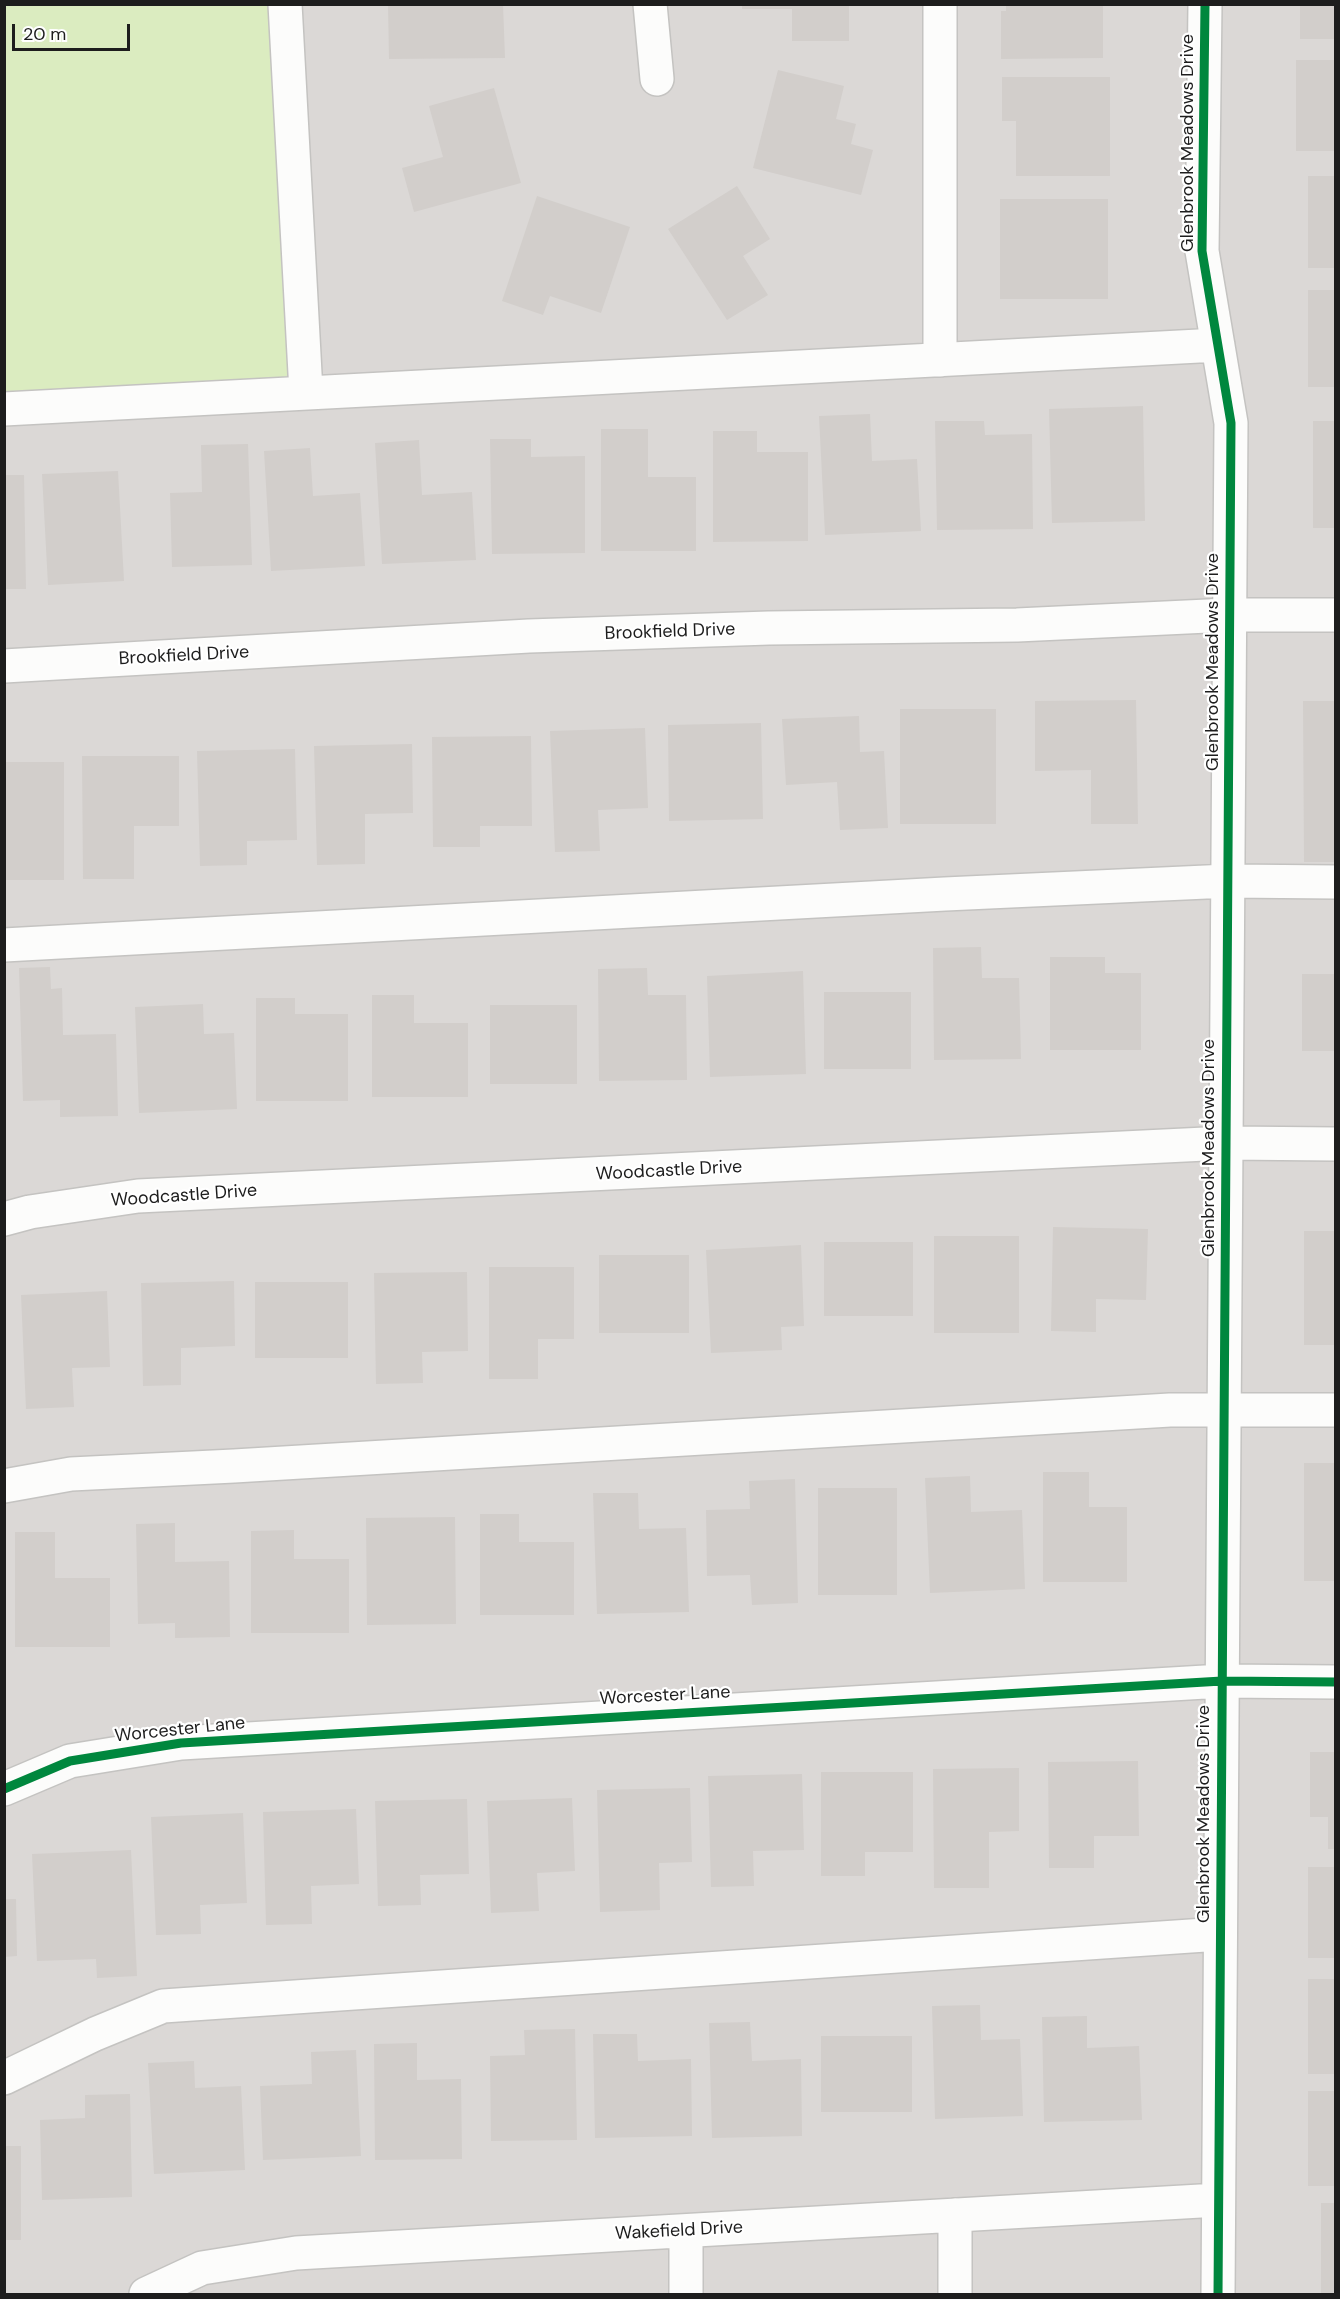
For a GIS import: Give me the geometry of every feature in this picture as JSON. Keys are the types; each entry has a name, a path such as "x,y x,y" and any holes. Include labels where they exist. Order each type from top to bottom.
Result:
{"street":[{"path":"285,4 306,392"},
{"path":"650,4 657,79"},
{"path":"940,4 940,360"},
{"name":"Glenbrook Meadows Drive","path":"1205,4 1202,251 1231,423 1218,2295"},
{"path":"4,409 1218,345"},
{"name":"Brookfield Drive","path":"4,666 529,636 769,628 1017,625 1229,615 1335,615"},
{"path":"4,945 1228,881 1335,882"},
{"name":"Woodcastle Drive","path":"4,1219 30,1212 138,1196 1226,1143 1335,1144"},
{"path":"4,1486 71,1474 1170,1410 1335,1410"},
{"name":"Worcester Lane","path":"4,1789 70,1761 181,1743 1222,1681 1335,1682"},
{"path":"4,2078 95,2034 163,2006 1220,1934"},
{"name":"Wakefield Drive","path":"146,2295 202,2268 296,2253 1218,2200"},
{"path":"955,2215 955,2295"},
{"path":"686,2231 686,2295"}],"shaded area":[{"path":"277,5 1335,5 1335,2294 5,2294 5,401"}],"green space":[{"path":"5,5 277,5 289,374 282,379 5,401"}],"building":[{"path":"388,4 503,4 505,58 389,59"},
{"path":"742,4 849,4 849,41 792,41 792,9 742,9"},
{"path":"1006,4 1103,4 1103,58 1001,59 1001,11 1006,11"},
{"path":"1300,4 1336,4 1336,39 1300,39"},
{"path":"1296,60 1336,60 1336,151 1296,151"},
{"path":"778,70 844,86 836,119 856,124 851,144 873,150 861,195 753,168"},
{"path":"1002,77 1110,77 1110,176 1016,176 1016,121 1002,121"},
{"path":"494,88 521,183 414,212 402,168 443,157 429,106"},
{"path":"1308,176 1336,176 1336,268 1308,268"},
{"path":"737,186 770,239 743,256 768,295 727,320 668,229"},
{"path":"537,196 630,227 601,313 550,296 543,315 502,301"},
{"path":"1000,199 1108,199 1108,299 1000,299"},
{"path":"1308,290 1336,290 1336,387 1308,387"},
{"path":"1143,406 1145,521 1052,523 1049,409"},
{"path":"870,414 872,461 917,459 921,531 825,535 819,416"},
{"path":"935,421 984,421 985,435 1032,434 1033,529 937,530"},
{"path":"1313,421 1336,421 1336,528 1313,528"},
{"path":"601,429 648,429 648,477 696,477 696,551 601,551"},
{"path":"713,431 757,431 757,452 808,452 808,541 713,542"},
{"path":"490,439 531,439 531,457 585,456 585,553 492,554"},
{"path":"419,440 422,495 472,492 476,560 382,564 375,443"},
{"path":"248,444 252,565 172,567 170,493 202,492 201,445"},
{"path":"310,448 313,496 360,493 365,566 271,571 264,451"},
{"path":"118,471 124,581 48,585 42,474"},
{"path":"4,475 24,475 26,589 4,589"},
{"path":"1136,700 1138,824 1091,824 1091,770 1035,771 1035,701"},
{"path":"1303,701 1336,701 1336,862 1304,862"},
{"path":"900,709 996,709 996,824 900,824"},
{"path":"859,716 860,752 884,751 888,828 840,830 837,782 786,785 782,719"},
{"path":"761,723 763,819 669,821 668,725"},
{"path":"645,728 648,808 598,810 600,851 555,852 550,731"},
{"path":"531,736 532,826 480,826 480,847 433,847 432,737"},
{"path":"412,744 413,813 365,814 365,864 317,865 314,746"},
{"path":"295,749 297,840 247,841 247,865 200,866 197,751"},
{"path":"82,756 179,756 179,826 134,826 134,879 83,879"},
{"path":"4,762 64,762 64,880 4,880"},
{"path":"981,947 982,978 1019,978 1021,1059 934,1060 933,948"},
{"path":"1050,957 1105,957 1105,973 1141,973 1141,1050 1050,1050"},
{"path":"50,967 51,989 62,988 63,1035 116,1034 118,1116 60,1117 60,1100 23,1101 19,968"},
{"path":"647,968 648,995 686,995 687,1080 599,1081 598,969"},
{"path":"803,971 806,1074 710,1077 707,976"},
{"path":"1302,974 1336,974 1336,1051 1302,1051"},
{"path":"824,992 911,992 911,1069 824,1069"},
{"path":"372,995 414,995 414,1023 468,1023 468,1097 372,1097"},
{"path":"256,998 295,998 295,1014 348,1014 348,1101 256,1101"},
{"path":"203,1004 204,1034 234,1033 237,1109 139,1113 135,1007"},
{"path":"490,1005 577,1005 577,1084 490,1084"},
{"path":"1053,1227 1148,1229 1146,1300 1096,1299 1096,1332 1051,1331"},
{"path":"1304,1231 1336,1231 1336,1345 1304,1345"},
{"path":"934,1236 1019,1236 1019,1333 934,1333"},
{"path":"824,1242 913,1242 913,1316 824,1316"},
{"path":"801,1245 804,1326 781,1327 782,1350 711,1353 706,1250"},
{"path":"599,1255 689,1255 689,1333 599,1333"},
{"path":"489,1267 574,1267 574,1339 538,1339 538,1379 489,1379"},
{"path":"467,1272 468,1351 422,1352 423,1383 376,1384 374,1273"},
{"path":"234,1281 235,1346 181,1348 181,1385 143,1386 141,1283"},
{"path":"255,1282 348,1282 348,1358 255,1358"},
{"path":"107,1291 110,1367 72,1368 74,1407 26,1409 21,1295"},
{"path":"1304,1463 1336,1463 1336,1581 1304,1581"},
{"path":"1043,1472 1089,1472 1089,1507 1127,1507 1127,1582 1043,1582"},
{"path":"970,1476 971,1512 1022,1510 1025,1589 930,1593 925,1478"},
{"path":"795,1479 798,1603 752,1605 750,1575 707,1576 706,1510 750,1509 749,1481"},
{"path":"818,1488 897,1488 897,1595 818,1595"},
{"path":"593,1493 638,1493 639,1529 686,1528 689,1612 597,1614"},
{"path":"480,1514 519,1514 519,1542 574,1542 574,1615 480,1615"},
{"path":"455,1517 456,1624 367,1625 366,1518"},
{"path":"175,1523 175,1562 229,1561 230,1637 175,1638 175,1623 138,1624 136,1524"},
{"path":"294,1530 294,1559 349,1559 349,1633 251,1633 251,1531"},
{"path":"15,1532 55,1532 55,1578 110,1578 110,1647 15,1647"},
{"path":"1310,1752 1336,1752 1336,1849 1328,1849 1328,1817 1310,1817"},
{"path":"1138,1761 1139,1836 1094,1836 1094,1868 1049,1868 1048,1762"},
{"path":"1019,1768 1019,1831 989,1832 989,1888 934,1888 933,1769"},
{"path":"821,1772 913,1772 913,1852 865,1852 865,1876 821,1876"},
{"path":"802,1774 804,1850 753,1851 754,1886 711,1887 708,1776"},
{"path":"690,1788 692,1862 659,1863 660,1910 600,1912 597,1790"},
{"path":"572,1798 575,1871 537,1873 539,1911 491,1913 487,1801"},
{"path":"467,1799 469,1874 420,1875 421,1905 378,1906 375,1801"},
{"path":"356,1809 359,1884 311,1886 312,1924 266,1925 263,1812"},
{"path":"243,1813 247,1903 200,1905 201,1934 156,1935 151,1817"},
{"path":"131,1850 137,1976 97,1978 96,1959 37,1961 32,1854"},
{"path":"1308,1867 1336,1867 1336,1958 1308,1958"},
{"path":"4,1899 16,1899 17,1956 4,1957"},
{"path":"1308,1979 1336,1979 1336,2074 1308,2074"},
{"path":"980,2005 981,2040 1020,2039 1023,2116 935,2119 932,2006"},
{"path":"1087,2016 1087,2048 1139,2046 1142,2120 1044,2122 1042,2017"},
{"path":"750,2022 752,2061 801,2059 802,2136 712,2138 709,2023"},
{"path":"575,2029 577,2140 491,2141 490,2056 525,2055 524,2030"},
{"path":"593,2034 637,2034 638,2061 691,2059 692,2136 595,2138"},
{"path":"821,2036 912,2036 912,2112 821,2112"},
{"path":"417,2043 417,2080 461,2079 462,2159 375,2160 374,2044"},
{"path":"356,2050 361,2156 263,2160 260,2086 312,2084 311,2052"},
{"path":"194,2061 195,2088 241,2086 245,2170 154,2174 148,2063"},
{"path":"1308,2091 1336,2091 1336,2186 1308,2186"},
{"path":"130,2094 132,2197 42,2200 40,2120 85,2118 85,2095"},
{"path":"4,2146 21,2146 21,2240 4,2240"},
{"path":"1321,2203 1336,2203 1336,2294 1321,2294"}],"cycle path":[{"path":"1205,4 1202,251 1231,423 1218,2294"},
{"path":"4,1789 70,1761 181,1743 1222,1681 1336,1682"}]}
